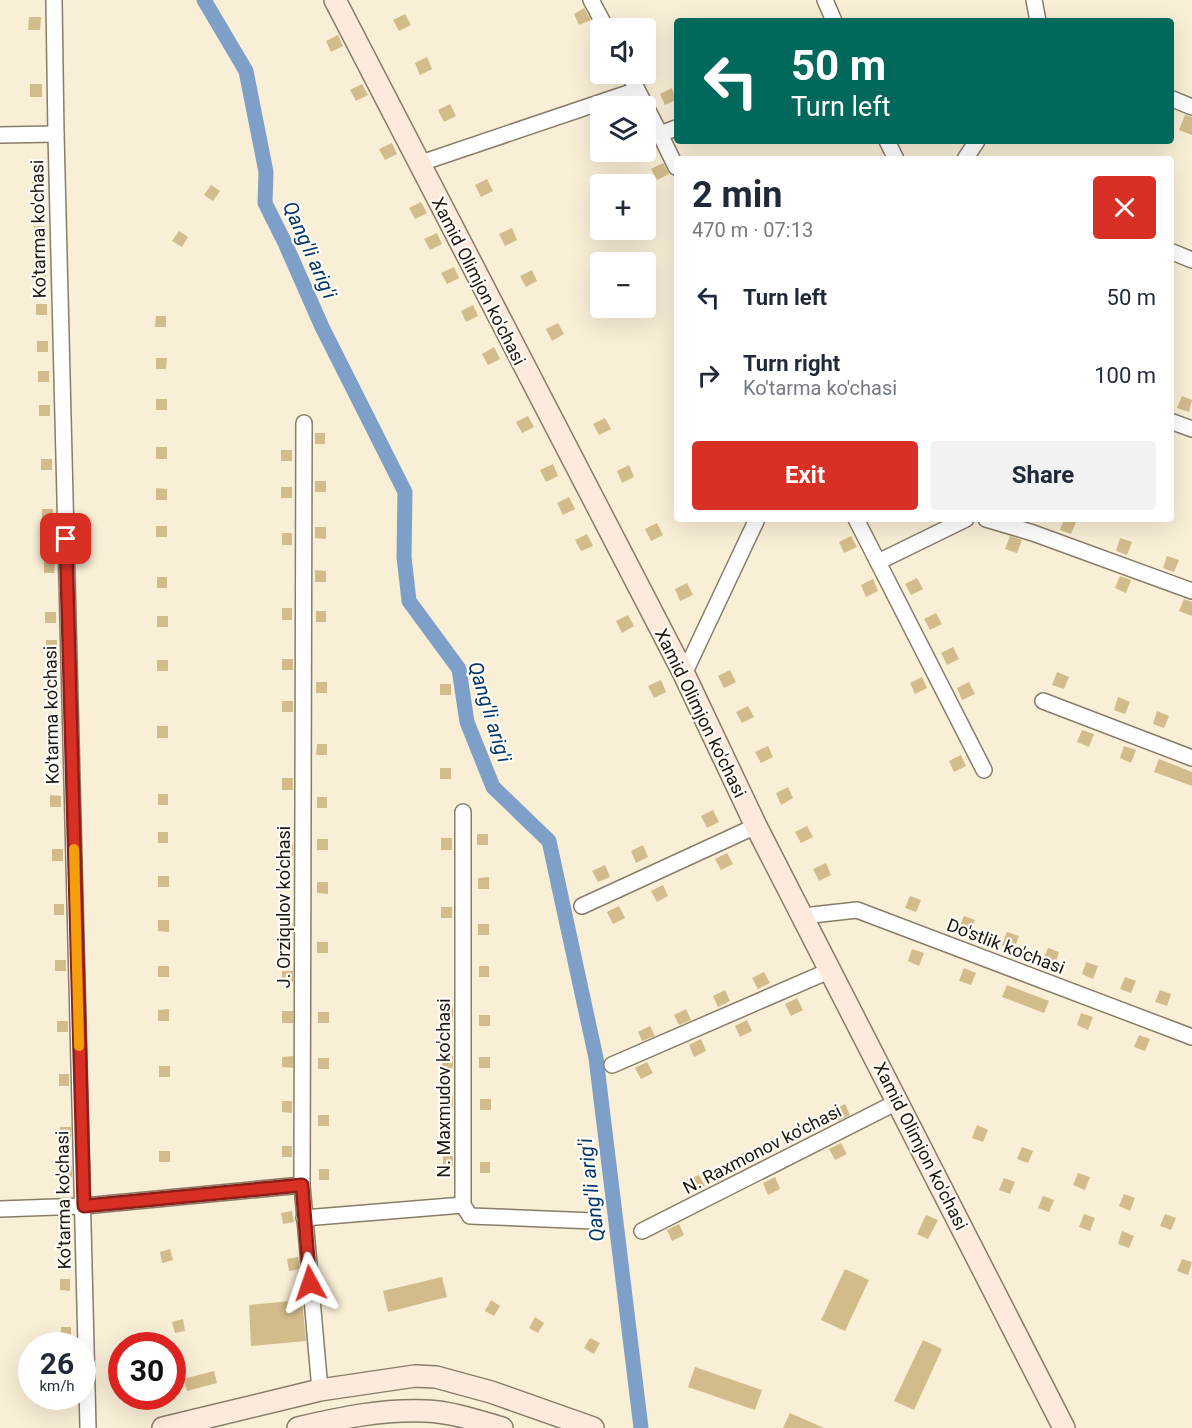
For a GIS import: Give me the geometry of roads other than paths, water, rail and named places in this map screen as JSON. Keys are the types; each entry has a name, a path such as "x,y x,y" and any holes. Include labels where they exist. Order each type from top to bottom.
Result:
{"main road":[{"name":"Xamid Olimjon ko'chasi","path":"335,0 684,674 756,826 899,1101 1064,1428"},
{"path":"163,1428 320,1390 415,1376 436,1377 490,1392 593,1428"},
{"path":"298,1428 344,1417 426,1411 469,1418 502,1428"}],"street":[{"name":"Ko'tarma ko'chasi","path":"54,0 88,1428"},
{"path":"591,0 601,18"},
{"path":"825,0 833,18"},
{"path":"1034,0 1037,18"},
{"path":"635,84 674,163"},
{"path":"418,164 638,90"},
{"path":"1174,100 1192,107"},
{"path":"660,134 674,129"},
{"path":"0,135 56,134"},
{"path":"1174,253 1192,260"},
{"path":"1174,422 1192,429"},
{"name":"J. Orziqulov ko'chasi","path":"304,423 302,1185 320,1390"},
{"path":"684,674 756,522"},
{"path":"858,522 984,770"},
{"path":"878,562 960,522"},
{"path":"996,522 1033,533 1192,591"},
{"path":"1043,701 1192,758"},
{"name":"N. Maxmudov ko'chasi","path":"463,1206 464,812"},
{"path":"582,906 756,826"},
{"name":"Do'stlik ko'chasi","path":"803,916 857,910 1192,1037"},
{"path":"612,1065 831,970"},
{"name":"N. Raxmonov ko'chasi","path":"642,1231 899,1101"},
{"path":"0,1209 84,1206 302,1185"},
{"path":"304,1218 463,1206 470,1216 594,1221"}],"waterway":[{"name":"Qang'li arig'i","path":"204,0 246,71 266,172 265,203 322,327 405,492 404,557 409,601 459,669 467,722 493,787 549,841 596,1058 641,1428"}]}
